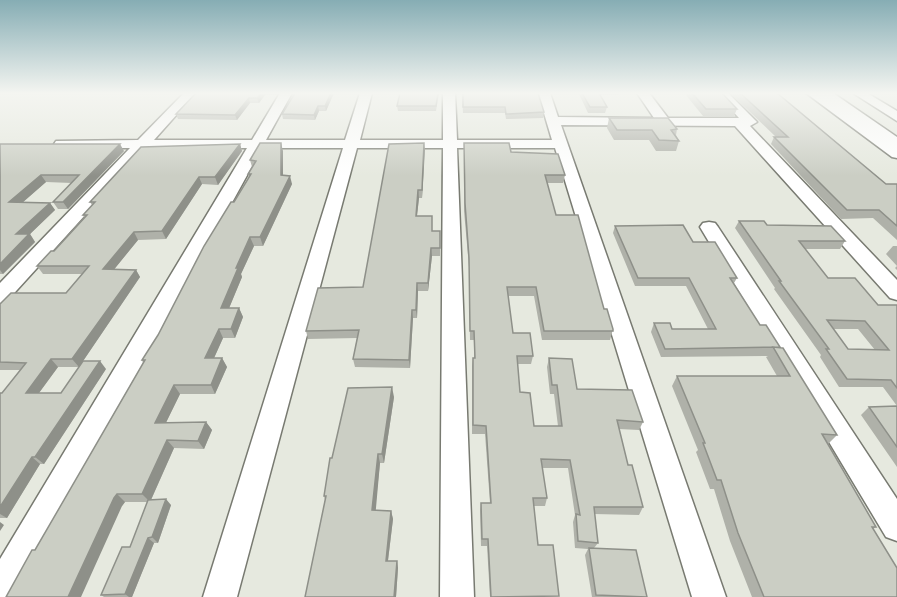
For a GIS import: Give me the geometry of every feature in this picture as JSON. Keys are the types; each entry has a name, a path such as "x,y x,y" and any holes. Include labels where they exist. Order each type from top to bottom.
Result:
{"main road":[{"path":"863,121 897,145"},
{"path":"882,121 897,131"}],"street":[{"path":"0,296 164,121"},
{"path":"0,591 269,121"},
{"path":"220,597 358,121"},
{"path":"449,121 457,597"},
{"path":"709,597 554,121 749,121"},
{"path":"851,121 897,154"},
{"path":"739,122 897,293"},
{"path":"43,144 561,144"},
{"path":"709,227 897,526"}],"building":[{"path":"611,121 670,121 677,129 671,130 679,141 659,140 652,130 617,130"},
{"path":"770,121 810,121 886,184 897,184 897,226 879,210 847,210 774,137 788,137"},
{"path":"260,143 281,143 281,175 290,176 260,237 250,237 221,308 239,308 231,329 219,329 205,358 222,358 211,385 174,385 155,423 206,422 198,441 167,440 142,494 117,494 68,597 6,597 145,360 142,360 158,335 204,246 251,174 248,174 256,161 250,160"},
{"path":"424,143 422,190 418,190 416,216 432,216 432,231 440,231 440,248 431,248 428,283 417,283 416,310 412,310 409,360 353,359 359,330 306,331 318,288 363,287 389,144"},
{"path":"464,143 509,143 511,152 558,154 565,175 545,175 556,215 578,215 604,309 607,309 613,329 613,331 544,331 536,287 507,287 513,333 530,333 533,356 517,356 520,392 530,393 534,426 562,426 557,385 552,385 549,358 572,359 577,389 632,390 643,422 617,420 628,465 632,465 643,507 594,507 598,543 578,541 576,514 580,515 570,460 541,459 547,498 533,498 538,545 553,545 559,596 491,597 488,539 482,539 481,503 491,503 486,426 473,425 473,358 475,358 474,331 470,331"},
{"path":"0,144 120,144 63,202 53,202 79,175 41,175 9,202 50,203 16,234 29,234 0,264"},
{"path":"240,144 215,177 199,177 162,231 134,232 103,269 136,270 72,359 51,359 26,393 61,393 83,361 100,361 35,457 32,457 0,507 0,393 26,363 0,362 0,304 11,293 66,293 89,266 37,266 87,215 83,215 95,202 90,202 141,147"},
{"path":"739,221 764,221 767,225 831,226 845,241 799,241 828,278 855,278 878,305 897,305 897,388 891,380 847,379 826,349 829,349 779,281 781,281","holes":["827,320 865,321 889,350 848,349"]},
{"path":"683,225 693,242 715,242 737,278 730,278 760,325 766,325 780,347 665,349 654,323 670,323 672,329 716,329 689,278 638,278 615,226"},
{"path":"773,347 783,348 837,435 822,434 897,568 897,597 764,597 738,533 721,480 717,480 703,443 705,443 677,376 790,376"},
{"path":"392,387 382,454 378,454 372,510 391,511 386,561 397,561 394,597 305,597 326,496 324,496 330,458 332,458 348,388"},
{"path":"897,406 897,447 869,407"},
{"path":"166,499 152,537 148,538 125,594 101,595 122,547 130,547 148,500"},
{"path":"589,548 636,550 647,597 596,595"}]}
